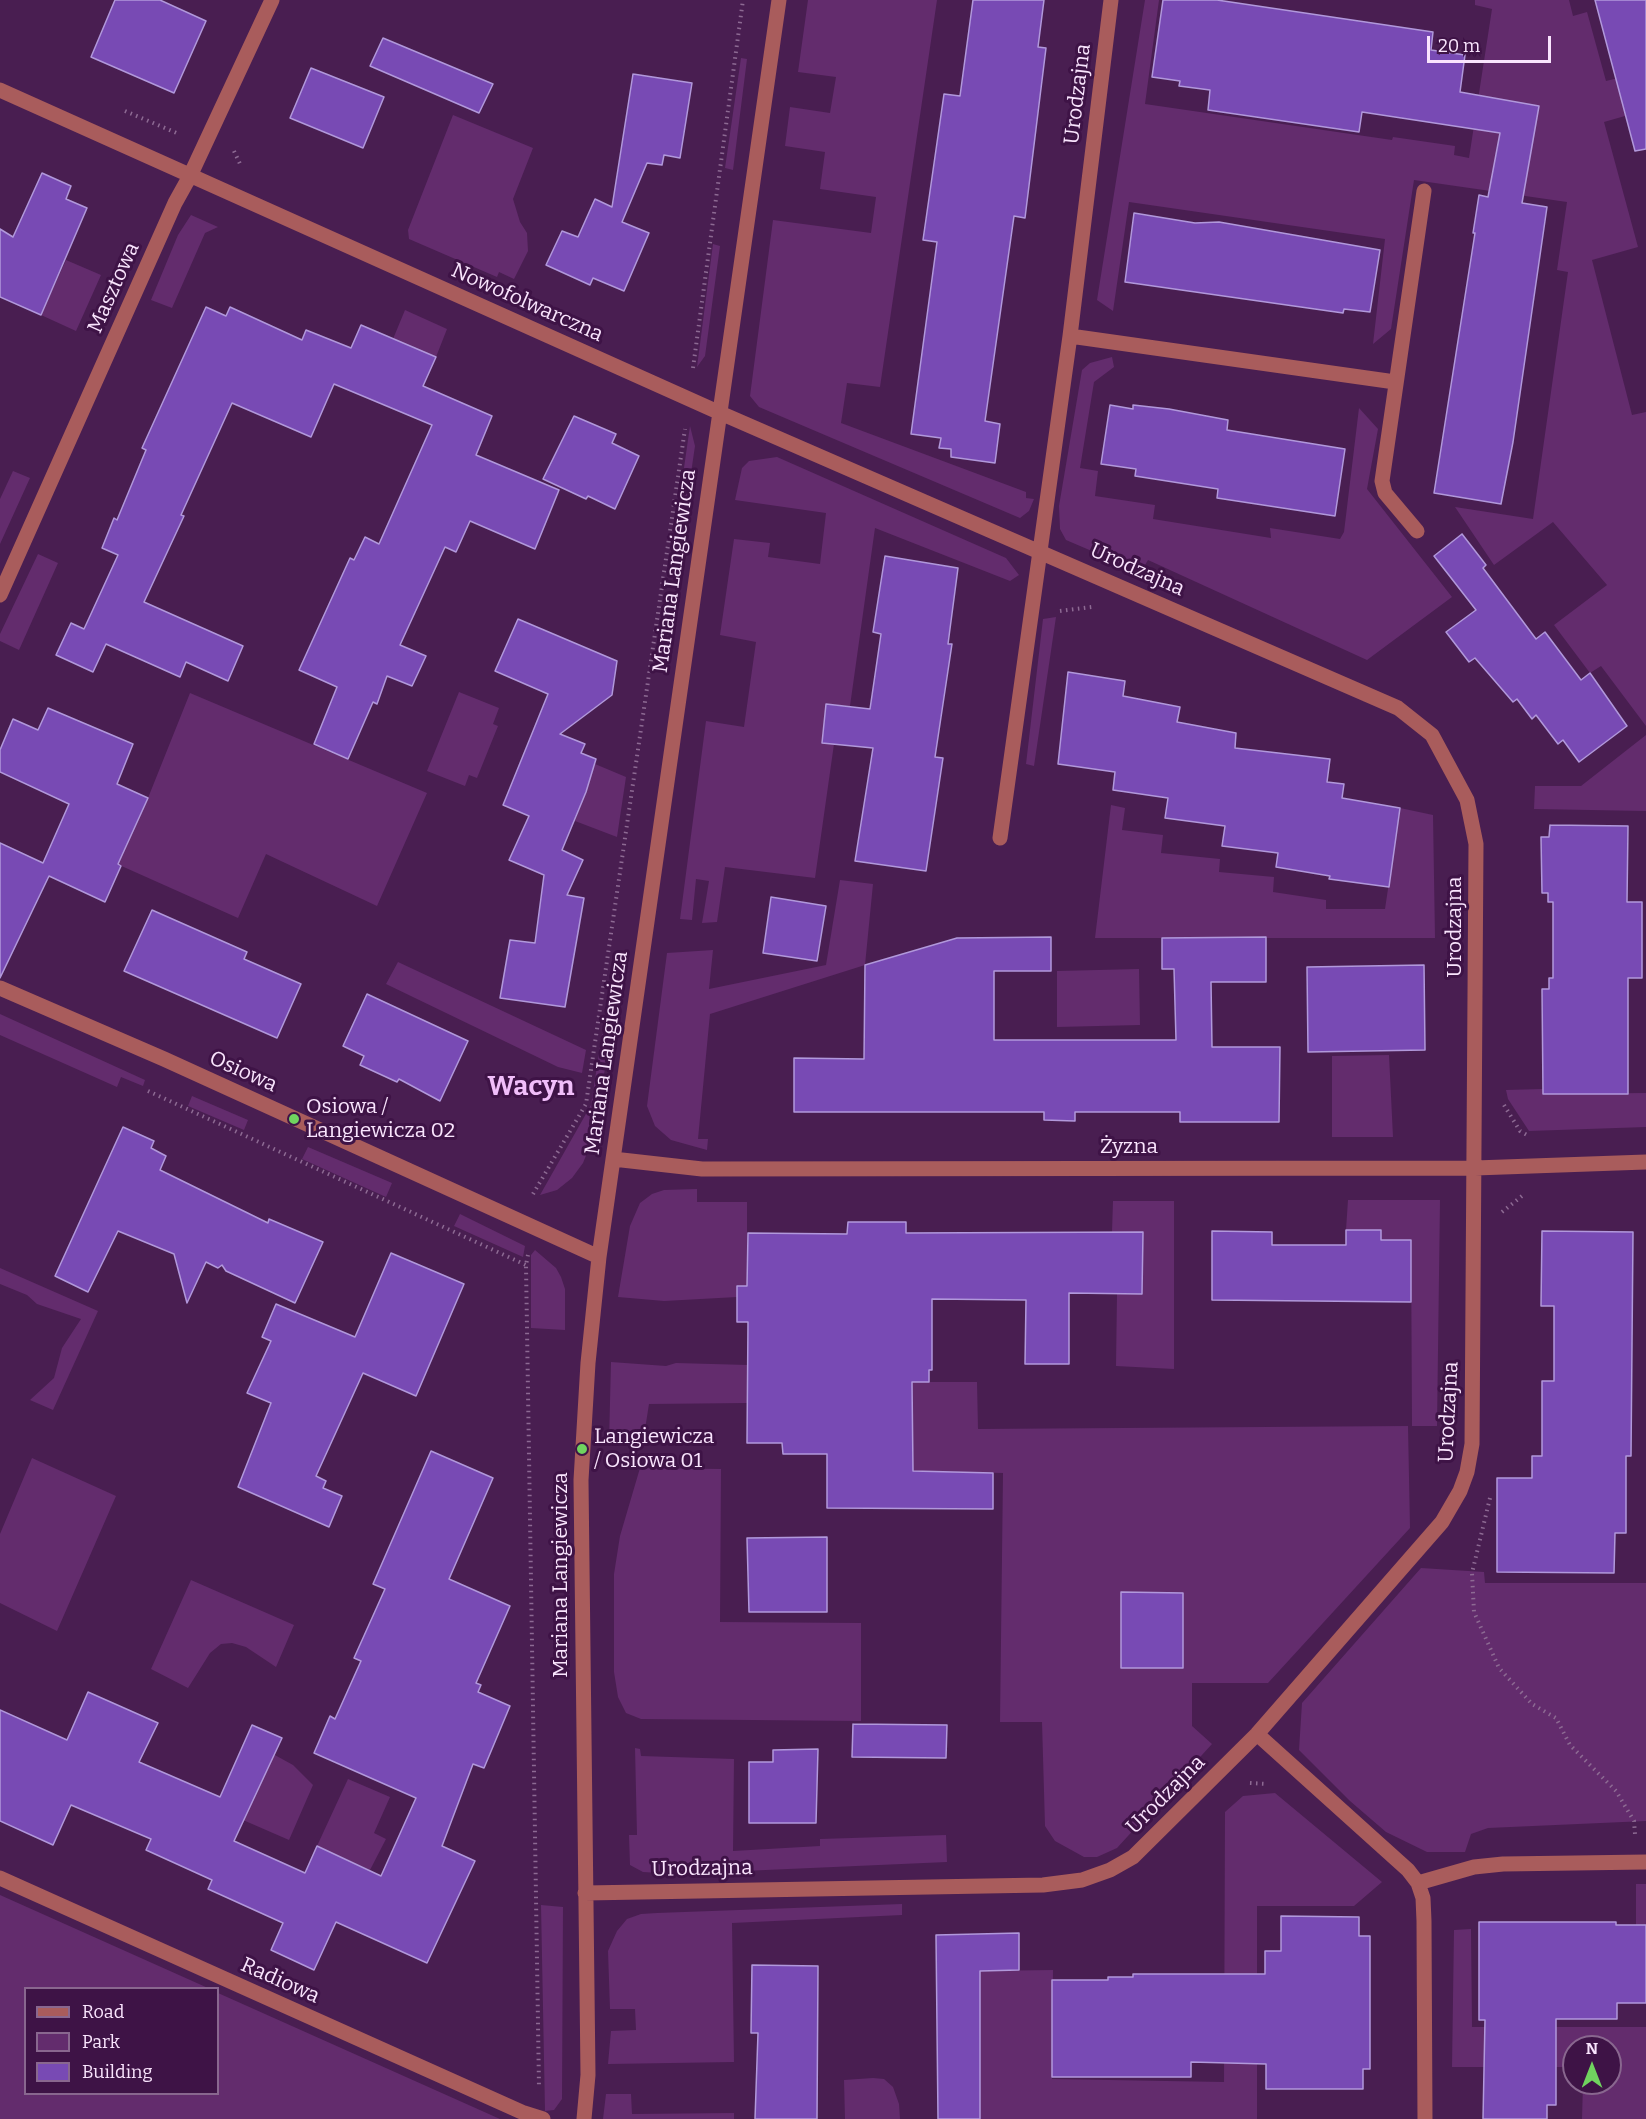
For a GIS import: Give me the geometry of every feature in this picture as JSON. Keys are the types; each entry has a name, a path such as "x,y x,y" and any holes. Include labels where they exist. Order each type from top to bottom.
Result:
{"street":[{"name":"Masztowa","path":"0,595 175,203 190,176 272,0"},
{"name":"Mariana Langiewicza","path":"584,2119 588,2075 581,1480 588,1363 599,1257 718,412 779,0"},
{"name":"Urodzajna","path":"1000,838 1038,550 1070,336 1111,0"},
{"name":"Nowofolwarczna","path":"0,90 718,412 1038,550"},
{"path":"1417,531 1385,493 1382,481 1424,190"},
{"path":"1070,336 1395,382"},
{"name":"Urodzajna","path":"585,1893 1043,1885 1082,1880 1110,1870 1133,1857 1257,1734 1442,1522 1460,1491 1472,1444 1475,1168 1476,844 1467,800 1432,735 1398,708 1038,550"},
{"name":"Osiowa","path":"0,988 599,1257"},
{"name":"Żyzna","path":"613,1159 702,1169 1475,1168 1646,1162"},
{"path":"1257,1734 1408,1870 1418,1883 1423,1898 1424,1921 1425,2119"},
{"path":"1418,1883 1474,1867 1503,1864 1646,1862"},
{"name":"Radiowa","path":"0,1878 543,2119"}],"path":[{"path":"120,108 185,137"},
{"path":"234,149 244,172"},
{"path":"682,361 693,366"},
{"path":"1031,615 1103,606"},
{"path":"148,1091 526,1265"},
{"path":"1497,1216 1523,1195"},
{"path":"1490,1495 1472,1573 1474,1611 1499,1668 1532,1704 1556,1718 1570,1745 1616,1791 1634,1821"},
{"path":"1242,1790 1250,1784 1270,1784"}],"green space":[{"path":"808,0 937,0 880,387 847,383 841,423 1026,492 1026,498 1034,499 1029,511 1020,518 759,407 750,396 773,220 871,233 876,197 820,189 825,152 785,146 790,107 830,113 836,77 798,72"},
{"path":"1145,0 1159,0 1145,104 1392,140 1393,137 1455,146 1454,155 1469,158 1492,9 1475,5 1475,0 1569,0 1573,16 1587,12 1606,81 1646,71 1646,110 1604,122 1638,247 1592,260 1632,415 1646,412 1646,726 1601,666 1590,673 1554,625 1607,585 1553,522 1494,565 1455,507 1533,519 1568,272 1557,270 1567,202 1414,180 1391,329 1373,344 1385,239 1129,202 1113,311 1097,300"},
{"path":"741,58 747,59 733,170 725,168"},
{"path":"453,115 533,148 513,199 520,222 527,233 528,251 514,279 499,272 497,277 409,239 408,230"},
{"path":"191,215 218,227 205,233 172,308 151,300 178,235"},
{"path":"713,244 720,246 705,356 697,367"},
{"path":"66,260 101,275 76,331 41,315"},
{"path":"405,310 447,329 436,357 393,339"},
{"path":"1112,357 1114,367 1094,382 1080,468 1098,471 1095,496 1155,505 1153,519 1271,538 1270,528 1340,539 1344,532 1359,408 1378,429 1367,489 1452,597 1367,660 1148,560 1141,572 1066,540 1060,529 1059,506 1082,370 1090,363"},
{"path":"690,426 695,446 677,568 669,572"},
{"path":"777,457 1006,558 1019,575 1010,581 875,528 850,706 826,704 822,742 834,744 815,878 725,867 717,922 702,923 709,881 696,879 692,920 680,919 706,721 744,727 756,642 720,635 734,539 770,543 768,557 820,564 826,513 735,500 742,468 749,461"},
{"path":"13,471 30,478 0,544 0,499"},
{"path":"38,554 58,563 19,650 0,641 0,634"},
{"path":"1056,617 1034,766 1026,764 1043,619"},
{"path":"459,692 499,708 493,724 498,726 477,778 469,775 465,786 427,771"},
{"path":"190,693 427,793 377,906 266,854 238,918 117,864 148,798"},
{"path":"1646,735 1646,811 1534,809 1535,786 1581,786"},
{"path":"595,764 626,777 617,837 575,821"},
{"path":"1111,805 1125,808 1122,830 1163,835 1161,853 1220,859 1219,872 1274,877 1273,892 1326,900 1326,909 1385,909 1400,808 1433,815 1435,938 1095,938"},
{"path":"840,880 873,884 865,965 710,1014 698,1139 708,1139 707,1150 671,1140 655,1126 647,1106 667,953 713,950 709,989 826,965"},
{"path":"398,962 586,1050 582,1073 558,1067 386,984"},
{"path":"1139,969 1140,1025 1057,1027 1057,971"},
{"path":"0,1014 145,1080 143,1086 121,1077 117,1087 0,1035"},
{"path":"602,1034 611,1034 593,1138 583,1163 572,1178 557,1190 540,1195 591,1105"},
{"path":"1389,1055 1393,1137 1332,1137 1332,1056"},
{"path":"1543,1089 1544,1094 1646,1093 1646,1127 1529,1131 1508,1099 1506,1090"},
{"path":"192,1096 248,1120 244,1130 188,1106"},
{"path":"308,1147 392,1183 386,1197 302,1159"},
{"path":"697,1189 697,1202 747,1202 747,1286 737,1286 737,1297 664,1301 618,1297 630,1226 640,1203 652,1194 664,1190"},
{"path":"1348,1200 1440,1200 1437,1426 1412,1426 1411,1240 1381,1240 1380,1230 1346,1230"},
{"path":"1113,1201 1174,1201 1174,1369 1116,1366 1117,1294 1142,1294 1143,1233 1112,1232"},
{"path":"460,1214 525,1246 523,1257 454,1226"},
{"path":"535,1250 556,1268 561,1277 565,1289 565,1330 531,1328 531,1255"},
{"path":"0,1268 98,1311 53,1410 30,1400 54,1378 62,1348 81,1319 37,1304 27,1295 0,1284"},
{"path":"611,1362 666,1366 676,1363 748,1365 747,1403 649,1404 643,1442 609,1442"},
{"path":"912,1382 977,1382 978,1429 1408,1426 1410,1528 1268,1683 1192,1683 1192,1726 1212,1744 1117,1848 1097,1857 1084,1857 1055,1841 1045,1826 1042,1722 1000,1722 1003,1473 913,1471"},
{"path":"32,1458 116,1496 57,1631 0,1603 0,1534"},
{"path":"640,1468 721,1469 720,1622 861,1623 861,1721 641,1719 626,1713 618,1697 614,1672 614,1574 620,1536"},
{"path":"1421,1568 1484,1572 1485,1583 1646,1583 1646,1821 1488,1828 1471,1834 1465,1852 1427,1852 1386,1832 1350,1801 1299,1750 1302,1703"},
{"path":"191,1580 294,1625 276,1667 246,1647 232,1643 221,1644 210,1653 188,1688 151,1669"},
{"path":"635,1748 640,1749 641,1756 734,1759 733,1851 820,1846 820,1839 946,1835 947,1862 675,1874 643,1872 630,1865 629,1835 637,1835"},
{"path":"273,1754 293,1765 313,1785 289,1840 243,1820"},
{"path":"348,1779 390,1797 374,1833 386,1839 370,1870 317,1846"},
{"path":"1275,1793 1382,1882 1354,1906 1257,1906 1257,2119 980,2119 980,1971 1053,1970 1052,2079 1224,2082 1225,1812 1243,1796"},
{"path":"1636,1884 1646,1884 1646,1925 1636,1925"},
{"path":"0,1895 206,1987 24,1987 24,2095 219,2095 219,1993 500,2119 0,2119"},
{"path":"902,1904 902,1915 732,1923 734,2062 608,2064 611,2031 636,2030 635,2009 610,2009 608,1951 617,1931 627,1919 641,1914 657,1913"},
{"path":"541,1905 563,1907 562,2099 554,2110 545,2111"},
{"path":"1471,1929 1472,2027 1646,2027 1646,2119 1582,2119 1583,2095 1622,2095 1622,2035 1562,2035 1562,2067 1452,2067 1454,1930"},
{"path":"884,2079 893,2087 899,2104 900,2119 845,2119 844,2080"},
{"path":"606,2094 631,2094 632,2114 734,2113 734,2119 603,2119"}],"building":[{"path":"115,0 160,0 206,21 174,93 91,57"},
{"path":"973,0 1044,0 1038,47 1046,48 1025,218 1014,216 985,421 1000,424 995,463 951,457 951,449 939,448 941,438 911,434 937,242 923,240 944,94 960,96"},
{"path":"1163,0 1217,0 1433,32 1431,50 1465,55 1460,92 1539,106 1522,203 1547,207 1513,442 1501,504 1434,493 1479,195 1488,197 1500,133 1362,112 1359,132 1208,110 1210,90 1179,86 1180,81 1152,77"},
{"path":"1595,0 1646,0 1646,149 1635,151"},
{"path":"383,38 493,84 479,113 370,66"},
{"path":"311,68 384,97 363,148 290,118"},
{"path":"633,74 692,83 680,158 664,155 662,165 647,163 622,222 649,233 624,291 593,278 590,285 546,265 562,231 578,237 595,199 612,207"},
{"path":"42,173 71,186 66,199 87,208 41,315 0,297 0,229 13,237"},
{"path":"1134,213 1195,223 1219,222 1380,250 1370,312 1344,309 1343,313 1125,282"},
{"path":"206,307 226,316 230,307 302,340 306,330 351,348 361,325 436,357 423,386 492,416 476,455 559,490 535,549 470,521 456,552 445,547 400,645 426,656 412,686 387,676 377,704 373,702 348,759 314,744 337,687 299,670 350,558 354,560 365,537 379,544 432,425 334,384 311,437 232,403 181,515 184,516 144,602 243,646 228,681 186,662 180,677 106,644 93,672 56,655 71,623 84,629 118,555 102,548 114,518 117,520 146,450 142,448"},
{"path":"1110,405 1133,409 1133,405 1169,409 1228,420 1227,430 1345,449 1335,516 1217,498 1218,489 1135,476 1136,469 1101,464"},
{"path":"574,416 616,434 612,443 639,456 615,509 588,496 586,499 543,479"},
{"path":"1462,534 1486,565 1483,568 1536,639 1545,632 1581,680 1590,673 1627,726 1579,762 1563,740 1558,744 1536,715 1532,719 1517,699 1513,702 1475,658 1469,662 1446,632 1476,610 1434,556"},
{"path":"885,556 958,568 948,644 952,644 935,757 943,758 926,871 855,861 873,748 822,743 826,704 870,709 881,634 873,632"},
{"path":"518,619 617,661 612,695 560,734 585,744 581,753 596,759 586,792 562,850 583,860 567,895 584,898 565,1007 500,998 510,940 535,943 544,875 509,860 529,816 503,805 548,694 495,671"},
{"path":"1068,672 1125,681 1123,696 1180,707 1177,722 1236,733 1235,748 1330,759 1327,782 1344,784 1342,798 1400,808 1389,887 1329,879 1330,876 1276,867 1278,853 1222,846 1225,826 1165,818 1168,798 1113,790 1115,772 1058,764"},
{"path":"48,708 133,744 117,784 148,798 118,864 121,866 105,902 49,876 0,978 0,843 43,863 69,804 0,772 0,750 13,719 38,730"},
{"path":"1550,825 1628,826 1627,902 1642,902 1642,978 1628,978 1628,1094 1543,1094 1542,989 1549,989 1549,978 1553,978 1553,902 1548,902 1548,893 1542,893 1541,837 1549,837"},
{"path":"771,897 826,906 817,961 763,953"},
{"path":"152,910 247,952 244,959 301,984 277,1038 124,971"},
{"path":"1051,937 1051,971 994,971 994,1040 1176,1040 1174,969 1162,969 1162,938 1266,937 1266,982 1211,982 1212,1047 1280,1047 1279,1122 1180,1122 1180,1112 1075,1112 1075,1121 1044,1120 1044,1112 794,1112 794,1058 864,1059 865,965 957,938"},
{"path":"1424,965 1425,1050 1308,1052 1307,967"},
{"path":"367,994 468,1041 440,1101 399,1079 397,1082 360,1065 364,1056 343,1046"},
{"path":"123,1127 154,1141 151,1148 166,1156 160,1170 268,1223 269,1219 323,1242 295,1303 226,1271 222,1265 218,1268 206,1262 187,1303 174,1254 118,1231 88,1292 55,1276"},
{"path":"848,1222 906,1222 906,1233 1143,1232 1142,1294 1069,1293 1069,1364 1025,1364 1026,1300 932,1299 932,1370 929,1370 929,1382 912,1382 913,1471 993,1473 993,1509 827,1508 827,1454 783,1454 782,1443 747,1443 748,1322 737,1322 737,1286 747,1286 748,1233 847,1234"},
{"path":"1346,1230 1381,1230 1381,1240 1411,1240 1411,1302 1212,1300 1212,1231 1272,1232 1272,1245 1346,1245"},
{"path":"1542,1231 1633,1232 1631,1456 1626,1456 1626,1533 1615,1533 1614,1573 1497,1572 1497,1478 1532,1478 1532,1456 1542,1456 1542,1381 1554,1381 1554,1306 1541,1306"},
{"path":"391,1253 464,1284 416,1396 363,1373 316,1476 326,1481 323,1488 342,1496 329,1527 238,1487 271,1403 247,1393 271,1341 262,1337 276,1304 355,1337"},
{"path":"431,1451 493,1478 449,1579 510,1606 476,1683 481,1685 478,1692 510,1706 484,1768 473,1764 442,1846 475,1861 427,1963 336,1922 314,1970 271,1950 283,1923 208,1889 212,1880 146,1850 151,1839 71,1805 53,1845 0,1821 0,1710 67,1740 88,1692 158,1723 139,1762 220,1797 252,1725 282,1738 234,1841 305,1873 317,1846 381,1876 416,1798 314,1753 330,1716 335,1719 361,1661 354,1658 385,1589 373,1584"},
{"path":"827,1537 827,1612 749,1612 747,1538"},
{"path":"1121,1592 1183,1593 1183,1668 1121,1668"},
{"path":"853,1724 947,1725 946,1758 852,1757"},
{"path":"818,1749 816,1823 749,1823 749,1762 773,1762 773,1750"},
{"path":"1281,1916 1359,1917 1359,1936 1370,1936 1370,2069 1363,2069 1363,2089 1266,2089 1266,2064 1191,2062 1191,2077 1052,2077 1052,1980 1108,1980 1108,1977 1133,1977 1133,1974 1265,1974 1265,1951 1281,1951"},
{"path":"1479,1922 1616,1922 1616,1925 1646,1925 1646,2003 1617,2003 1617,2019 1556,2019 1556,2105 1547,2105 1547,2119 1483,2119 1485,2020 1479,2020"},
{"path":"1019,1933 1019,1970 980,1971 980,2119 938,2119 936,1935"},
{"path":"752,1965 818,1966 817,2119 755,2119 758,2033 751,2033"}],"place":[{"name":"Osiowa / Langiewicza 02","path":"294,1119"},
{"name":"Langiewicza / Osiowa 01","path":"582,1449"}],"district":[{"name":"Wacyn","path":"531,1087"}]}
